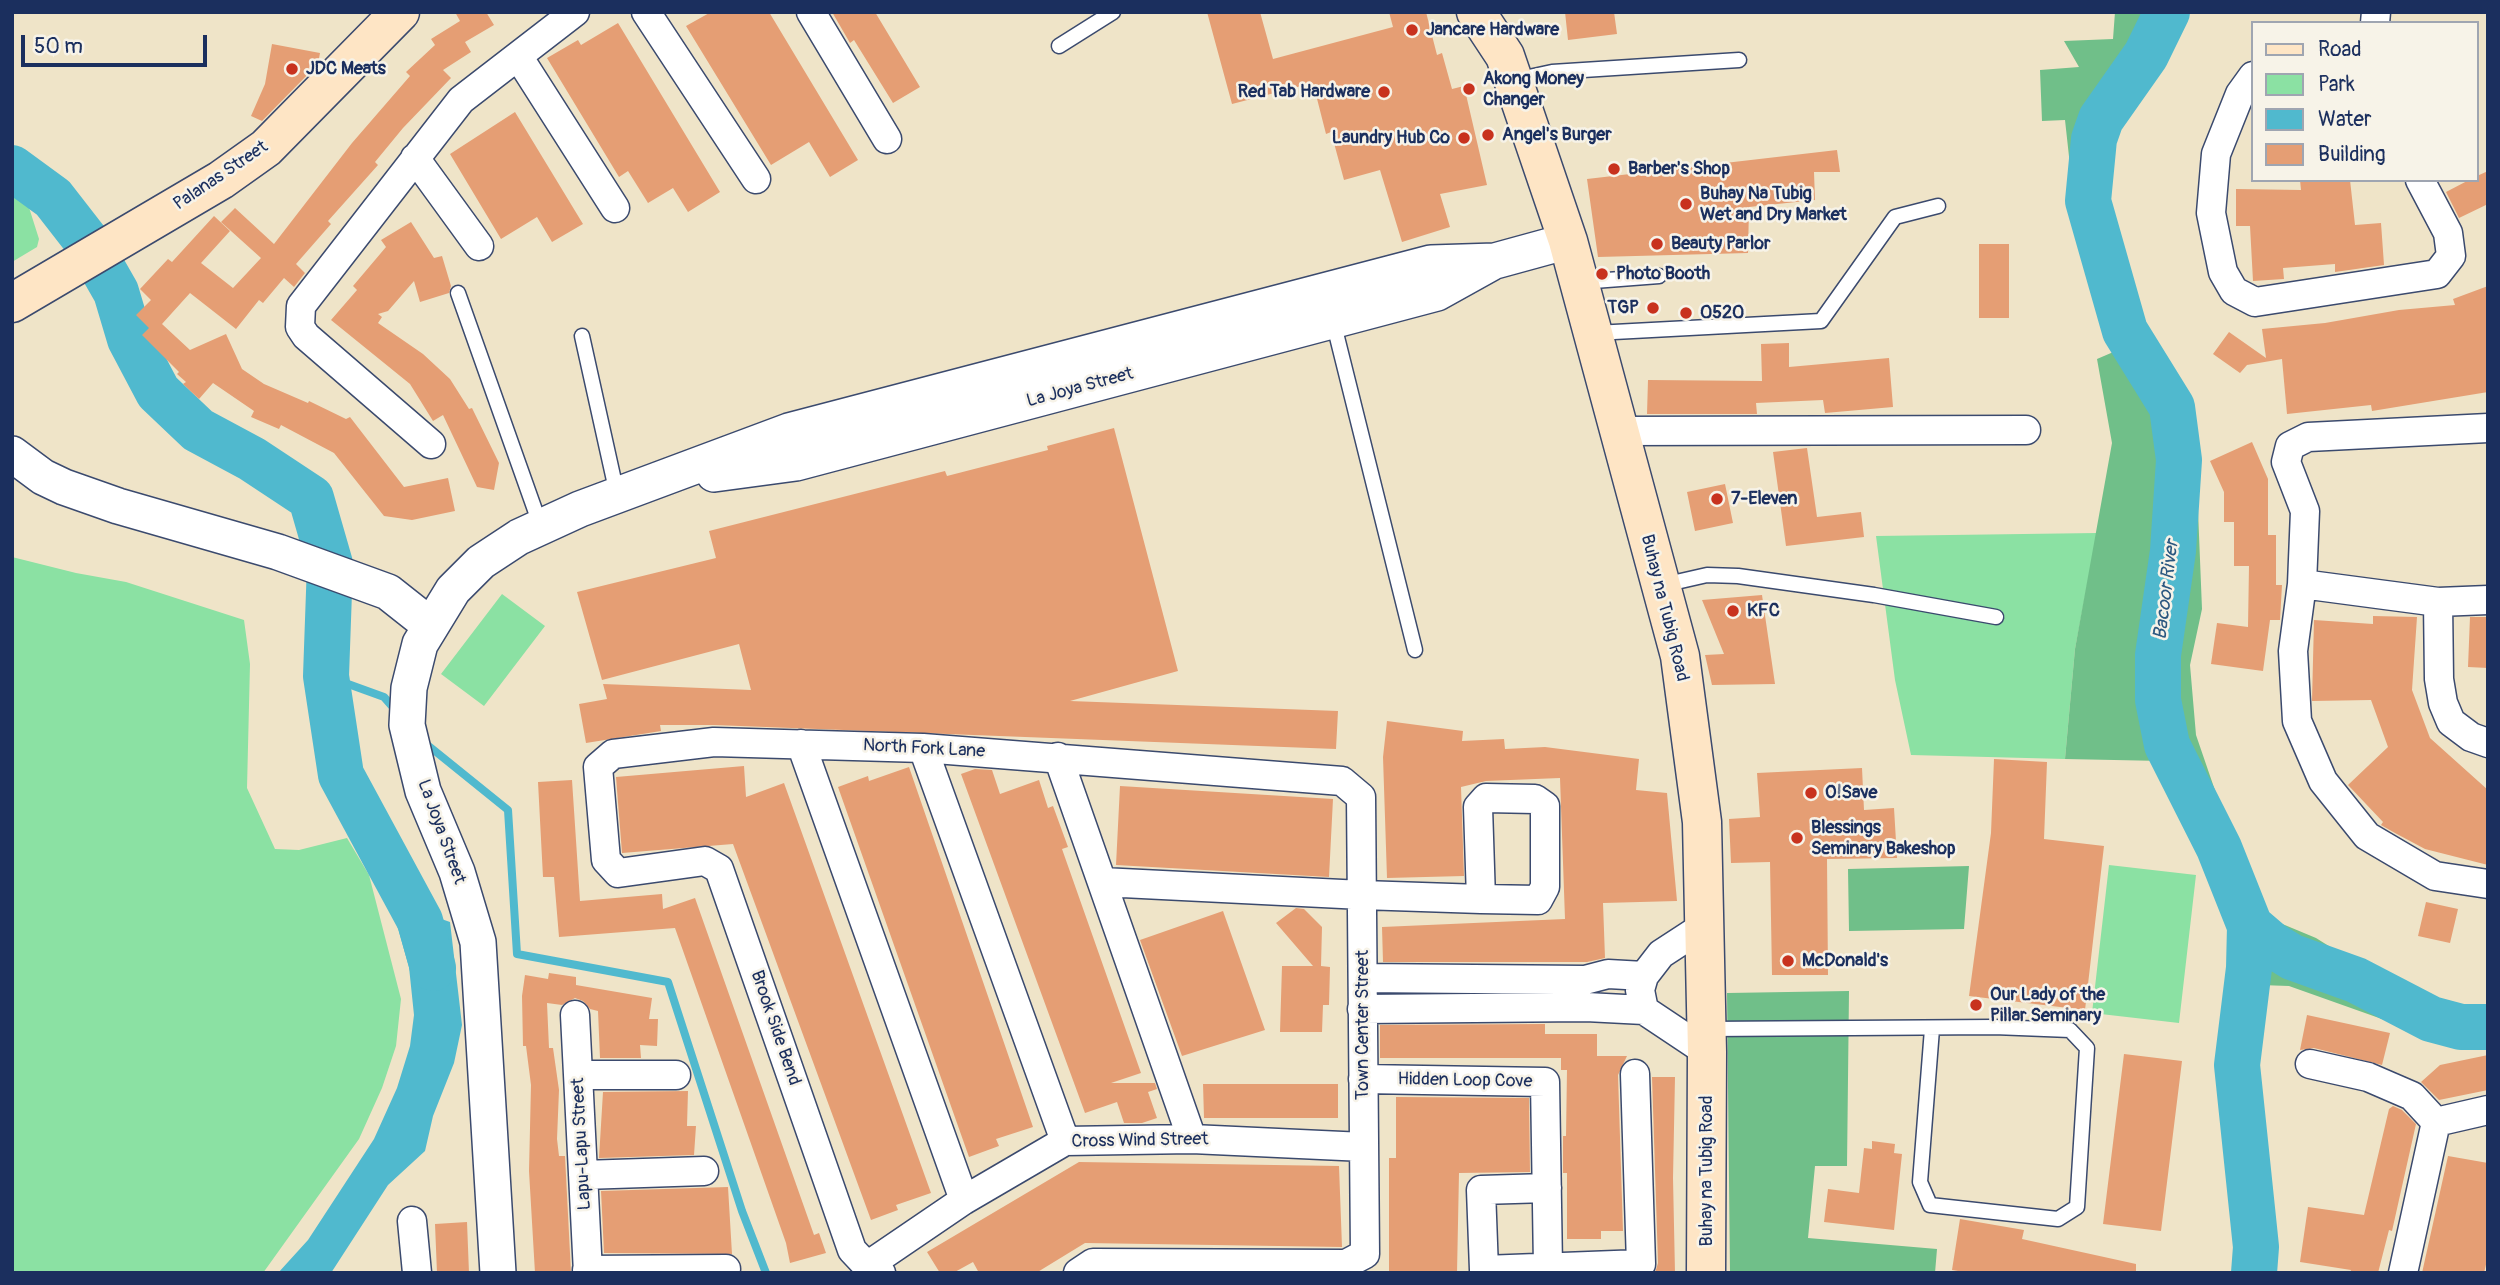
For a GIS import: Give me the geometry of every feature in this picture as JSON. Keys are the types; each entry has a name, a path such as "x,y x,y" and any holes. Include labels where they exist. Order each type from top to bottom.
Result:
{"main road":[{"name":"Palanas Street","path":"12,303 222,180 266,148 400,12"},
{"name":"Buhay na Tubig Road","path":"1476,12 1505,56 1568,241 1680,656 1702,822 1707,1040 1706,1273"}],"street":[{"path":"431,444 306,336 299,317 302,306 461,100 575,12"},
{"path":"646,12 756,179"},
{"path":"811,12 887,139"},
{"path":"518,56 615,208"},
{"path":"2252,77 2240,94 2216,153 2211,213 2223,272 2234,291 2255,302 2437,274 2451,256 2448,233 2421,182"},
{"path":"415,158 479,246"},
{"name":"La Joya Street","path":"498,1273 478,942 457,872 423,791 407,725 409,688 426,635 453,590 481,562 541,527 789,430 1431,263 1494,261 1568,241"},
{"name":"La Joya Street","path":"655,481 796,463 1437,293 1494,261"},
{"path":"2488,428 2308,437 2290,446 2286,462 2305,512 2302,583 2293,651 2297,721 2323,781 2367,836 2435,876 2488,884"},
{"path":"1619,431 2026,430"},
{"path":"12,454 43,477 64,487 118,506 278,552 388,592 426,635"},
{"path":"2302,583 2438,602 2488,600"},
{"path":"2438,602 2439,679 2444,703 2451,722 2470,737 2488,743"},
{"name":"North Fork Lane","path":"618,873 606,860 598,767 613,754 714,743 923,748 1058,757 1342,781 1361,797"},
{"path":"801,744 964,1200"},
{"path":"923,748 1065,1141"},
{"path":"1058,757 1192,1139"},
{"name":"Town Center Street","path":"1078,1273 1093,1263 1346,1264 1365,1254 1361,797"},
{"name":"Brook Side Bend","path":"618,873 705,861 719,869 852,1250 874,1269"},
{"path":"1102,882 1481,899"},
{"path":"1644,1010 1640,990 1644,976 1661,954 1704,926"},
{"path":"1363,978 1585,981 1608,974 1644,976"},
{"path":"1362,1009 1586,1007 1644,1010 1707,1040"},
{"name":"Lapu-Lapu Street","path":"575,1014 587,1272"},
{"path":"2309,1063 2368,1077 2412,1096 2437,1122"},
{"path":"1547,1188 1481,1190 1484,1270 1642,1264 1635,1074"},
{"path":"579,1075 676,1075"},
{"name":"Hidden Loop Cove","path":"1363,1079 1545,1082 1548,1268"},
{"path":"2437,1122 2488,1110"},
{"path":"2403,1273 2437,1122"},
{"name":"Cross Wind Street","path":"874,1269 964,1200 1065,1141 1192,1139 1364,1147"},
{"path":"583,1175 704,1171"},
{"path":"412,1221 417,1273"},
{"path":"587,1272 726,1269"}],"lane":[{"path":"1059,46 1113,12"},
{"path":"1514,80 1552,72 1739,61"},
{"path":"1593,333 1821,321 1895,217 1938,206"},
{"path":"1579,283 1659,275"},
{"path":"458,293 541,527"},
{"path":"1334,321 1415,650"},
{"path":"582,337 618,495"},
{"path":"1661,586 1707,575 1738,576 1874,595 1996,617"},
{"path":"1707,1040 1932,1029 2070,1030 2087,1048 2077,1207 2058,1219 1930,1205 1920,1182 1932,1029"}],"green space":[{"path":"2115,12 2181,12 2161,53 2110,134 2099,202 2143,333 2187,404 2196,461 2202,609 2190,665 2196,735 2220,805 2268,918 2316,938 2391,985 2439,1008 2488,1012 2488,1041 2451,1039 2410,1029 2289,986 2260,985 2252,1050 2265,1188 2266,1273 2244,1273 2248,1247 2224,1113 2226,989 2232,932 2226,902 2196,845 2163,761 2065,759 2075,649 2112,443 2097,359 2125,347 2097,280 2081,231 2074,202 2065,120 2042,121 2040,70 2079,67 2064,41 2113,39"},
{"path":"12,186 26,198 39,239 37,247 12,262"},
{"path":"2097,533 2075,649 2065,759 1911,755 1895,680 1876,536"},
{"path":"12,557 126,582 244,620 250,664 247,788 275,849 299,850 347,838 369,875 401,999 396,1046 382,1088 359,1139 263,1273 12,1273"},
{"path":"502,594 545,626 484,706 441,674"},
{"path":"2109,865 2196,875 2179,1023 2092,1013"},
{"path":"1969,866 1964,929 1849,931 1848,869"},
{"path":"1849,991 1847,1166 1815,1166 1808,1238 1937,1249 1935,1273 1730,1273 1727,993"}],"water":[{"path":"390,901 450,922 462,1025 454,1063 433,1116 425,1151 388,1185 331,1273 278,1273 308,1240 374,1139 397,1088 410,1046 414,1015 409,967"}],"building":[{"path":"455,12 486,12 494,25 465,42 471,52 443,70 451,78 403,128 375,162 378,165 328,221 331,224 296,264 305,273 294,287 284,278 263,303 259,300 236,329 190,293 162,324 190,350 226,334 242,369 264,384 346,419 350,417 404,487 448,478 455,511 412,520 384,516 334,453 281,425 279,429 251,417 254,411 213,383 199,399 183,384 186,382 177,374 179,372 142,335 149,328 136,315 151,300 140,289 168,259 172,262 214,216 230,231 201,263 233,288 261,258 221,222 235,208 274,244 352,143 410,76 406,72 435,45 431,39 460,21"},
{"path":"711,12 769,12 858,160 830,177 809,142 771,165 686,26"},
{"path":"832,12 875,12 920,87 893,103 854,40 850,43"},
{"path":"1207,12 1260,12 1273,59 1393,27 1389,12 1426,12 1437,55 1442,53 1452,89 1464,86 1487,185 1440,194 1450,227 1402,242 1380,170 1344,180 1331,132 1326,134 1313,83 1232,104"},
{"path":"1565,12 1614,12 1617,34 1568,40"},
{"path":"618,23 720,192 688,212 673,188 648,203 628,171 619,177 547,58 578,40 581,45"},
{"name":"JDC Meats","path":"272,44 320,53 318,64 262,121 251,116 265,84"},
{"path":"515,112 583,224 552,242 537,217 501,239 450,154"},
{"name":"Buhay Na Tubig Wet and Dry Market","path":"1837,150 1840,172 1814,172 1815,200 1749,207 1748,253 1598,257 1587,179"},
{"path":"2488,171 2488,204 2459,218 2446,192 2465,182 2479,182 2479,175"},
{"path":"2300,182 2350,182 2355,225 2381,223 2384,265 2335,272 2335,264 2283,268 2284,279 2253,281 2250,226 2236,226 2236,189 2301,190"},
{"path":"411,222 434,258 442,256 451,286 449,293 420,302 414,281 388,311 378,314 382,317 378,323 423,354 450,379 469,409 472,408 499,463 494,490 477,487 443,415 433,421 410,384 331,320 357,290 353,286 386,247 381,240"},
{"path":"1979,244 2009,244 2009,318 1979,318"},
{"path":"2488,286 2488,392 2372,411 2371,405 2287,414 2282,359 2247,365 2240,373 2213,354 2229,332 2266,358 2262,329 2455,305 2453,299"},
{"path":"1789,343 1789,367 1889,358 1893,407 1825,413 1823,400 1756,403 1757,414 1647,414 1648,380 1762,381 1761,344"},
{"path":"1114,428 1178,671 1070,701 1338,711 1336,749 714,725 660,725 661,731 586,743 579,704 607,699 603,684 751,690 739,644 602,680 577,592 716,558 709,531 945,471 947,476 1048,450 1047,446"},
{"path":"2252,442 2268,479 2268,535 2276,535 2276,585 2282,585 2280,620 2270,620 2263,671 2211,664 2217,623 2248,627 2249,566 2234,566 2234,522 2224,522 2224,492 2210,461"},
{"path":"1807,448 1817,517 1861,512 1864,537 1786,546 1773,452"},
{"path":"1725,484 1733,523 1695,531 1687,492"},
{"path":"1762,595 1775,684 1712,685 1705,655 1724,654 1702,600"},
{"path":"2373,616 2417,617 2412,690 2430,738 2488,790 2488,865 2425,849 2381,825 2383,822 2348,785 2388,747 2371,700 2312,701 2314,620 2373,624"},
{"path":"2470,617 2488,617 2488,668 2468,667"},
{"path":"1387,721 1463,731 1462,741 1504,739 1505,749 1545,747 1639,759 1636,790 1667,793 1677,901 1603,903 1605,958 1587,962 1383,962 1382,927 1565,919 1560,778 1486,781 1461,787 1464,876 1387,878 1383,757"},
{"path":"1994,759 2047,762 2044,839 2104,846 2085,1010 1969,996 1991,833"},
{"path":"744,766 746,797 784,783 931,1193 896,1205 898,1210 871,1220 733,844 622,853 616,777"},
{"path":"909,767 1033,1127 996,1139 999,1146 969,1157 838,787 868,776 869,781"},
{"path":"1862,768 1864,810 1894,808 1897,858 1827,859 1828,975 1772,975 1770,862 1731,863 1729,819 1760,817 1757,773"},
{"path":"975,769 992,770 1000,794 1039,780 1048,808 1053,806 1068,847 1062,849 1141,1073 1111,1083 1155,1083 1157,1089 1148,1092 1157,1118 1142,1123 1124,1123 1117,1102 1085,1113 961,774"},
{"path":"572,780 580,901 662,894 663,909 695,898 814,1235 819,1233 826,1253 790,1263 786,1243 675,928 559,937 554,877 543,877 538,782"},
{"path":"1120,786 1333,799 1329,877 1116,865"},
{"path":"2426,902 2458,909 2450,943 2418,936"},
{"path":"1296,908 1304,909 1322,927 1321,966 1330,967 1329,1005 1323,1005 1322,1032 1280,1032 1282,966 1313,966 1276,923"},
{"path":"1223,911 1265,1030 1182,1056 1140,940"},
{"path":"549,973 576,977 576,985 652,998 649,1019 658,1019 657,1046 640,1045 641,1058 600,1058 598,1011 590,1009 583,1001 575,998 562,1005 547,1003 549,1048 553,1048 559,1090 559,1156 565,1156 571,1273 535,1273 529,1171 531,1085 526,1046 523,1046 522,996 525,975 548,979"},
{"path":"2307,1015 2390,1033 2382,1065 2314,1048 2300,1050"},
{"path":"1545,1024 1545,1034 1597,1034 1597,1056 1627,1056 1618,1075 1623,1231 1601,1231 1601,1239 1567,1239 1567,1173 1563,1173 1563,1136 1566,1136 1567,1070 1561,1070 1561,1058 1380,1058 1380,1025"},
{"path":"2124,1054 2182,1061 2161,1231 2103,1224"},
{"path":"2488,1055 2488,1090 2439,1100 2421,1082 2440,1065"},
{"path":"1652,1077 1675,1077 1675,1273 1655,1273 1658,1263"},
{"path":"1203,1084 1338,1084 1338,1118 1204,1118"},
{"path":"688,1091 687,1126 696,1126 694,1155 599,1158 603,1092"},
{"path":"1396,1097 1529,1098 1530,1172 1459,1173 1457,1273 1389,1273 1389,1158 1396,1158"},
{"path":"2393,1106 2402,1110 2416,1124 2392,1231 2389,1230 2378,1273 2350,1273 2351,1270 2300,1262 2308,1207 2364,1215 2389,1109"},
{"path":"1872,1141 1895,1144 1894,1153 1902,1154 1894,1230 1824,1222 1828,1189 1859,1193 1864,1148 1872,1149"},
{"path":"2448,1156 2488,1163 2488,1256 2484,1273 2422,1273"},
{"path":"1079,1162 1339,1166 1342,1247 1085,1243 1036,1273 979,1273 973,1262 953,1273 940,1273 927,1252"},
{"path":"728,1187 732,1254 604,1253 601,1191"},
{"path":"1960,1219 2024,1230 2022,1239 2136,1264 2136,1273 1970,1273 1952,1270"},
{"path":"467,1222 469,1273 437,1273 435,1224"}],"waterway":[{"name":"Bacoor River","path":"2167,12 2146,55 2101,119 2094,139 2088,201 2125,331 2172,407 2179,460 2173,551 2158,655 2158,700 2167,745 2219,848 2250,926 2292,957 2356,980 2431,1019 2461,1027 2488,1027"},
{"path":"12,168 53,198 88,243 116,292 130,339 158,392 198,430 252,459 311,498 330,564 326,676 341,775 420,921 433,968"},
{"path":"326,676 384,697 398,713"},
{"path":"425,743 508,810 517,954 668,982 742,1211 766,1273"},
{"path":"2250,926 2249,968 2237,1065 2256,1247 2254,1273"}],"place":[{"name":"Jancare Hardware","path":"1412,30"},
{"name":"JDC Meats","path":"292,69"},
{"name":"Akong Money Changer","path":"1469,89"},
{"name":"Red Tab Hardware","path":"1384,92"},
{"name":"Angel's Burger","path":"1488,135"},
{"name":"Laundry Hub Co","path":"1464,138"},
{"name":"Barber's Shop","path":"1614,169"},
{"name":"Buhay Na Tubig Wet and Dry Market","path":"1686,204"},
{"name":"Beauty Parlor","path":"1657,244"},
{"name":"Photo Booth","path":"1602,274"},
{"name":"TGP","path":"1653,308"},
{"name":"0520","path":"1686,313"},
{"name":"7-Eleven","path":"1717,499"},
{"name":"KFC","path":"1733,611"},
{"name":"O!Save","path":"1811,793"},
{"name":"Blessings Seminary Bakeshop","path":"1797,838"},
{"name":"McDonald's","path":"1788,961"},
{"name":"Our Lady of the Pillar Seminary","path":"1976,1005"}]}
